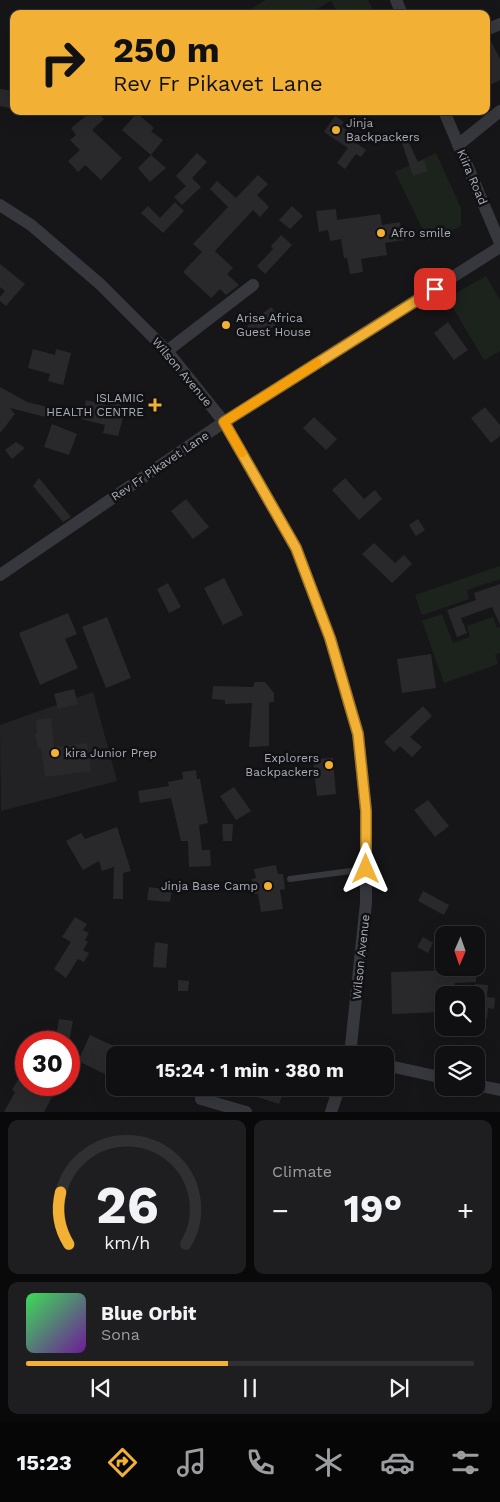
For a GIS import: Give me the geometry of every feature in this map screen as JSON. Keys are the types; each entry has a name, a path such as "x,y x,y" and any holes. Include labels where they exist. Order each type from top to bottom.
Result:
{"street":[{"path":"458,145 500,111"},
{"name":"Kiira Road","path":"446,115 500,244"},
{"name":"Wilson Avenue","path":"0,205 31,225 100,284 167,351 224,422 296,548 330,638 358,734 366,811 366,903 351,1046"},
{"name":"Rev Fr Pikavet Lane","path":"0,575 224,422 500,247"},
{"path":"167,351 253,285"},
{"path":"394,1067 435,1076"},
{"path":"485,1086 500,1090"},
{"path":"331,1112 336,1096"},
{"path":"201,1099 246,1112"}],"lane":[{"path":"290,879 366,869"}],"shaded area":[{"path":"266,0 368,0 373,10 336,10 331,1 314,10 248,10"},
{"path":"436,153 461,208 461,226 428,241 395,172"},
{"path":"486,276 500,300 500,351 484,360 447,298"},
{"path":"500,566 500,579 467,590 469,599 422,615 415,595"},
{"path":"442,614 453,643 470,637 467,626 493,617 497,628 500,627 500,653 495,655 498,664 444,683 422,621"},
{"name":"kira Junior Prep","path":"93,692 117,781 1,811 0,725"}],"building":[{"path":"490,39 500,59 500,80 490,85"},
{"path":"0,89 10,90 10,108 0,106"},
{"path":"87,115 100,115 104,119 92,130 122,158 101,180 85,165 78,172 68,161 80,150 70,140 76,135 71,128"},
{"path":"135,115 139,115 154,128 151,131 163,140 151,155 122,130"},
{"path":"335,116 344,122 341,126 349,132 347,136 366,150 361,157 356,154 345,169 337,163 348,148 324,132"},
{"path":"408,141 418,162 424,160 428,171 413,176 402,143"},
{"path":"197,153 207,162 192,178 201,187 182,205 174,197 186,186 176,176"},
{"path":"151,155 166,168 150,182 138,168"},
{"path":"258,175 268,184 257,195 269,207 260,217 253,210 215,251 233,268 227,274 239,285 226,295 220,289 211,298 183,272 202,252 193,244 228,207 210,189 217,181 236,198"},
{"path":"175,202 184,211 163,233 141,213 148,206 160,218"},
{"path":"292,206 303,216 290,229 279,220"},
{"path":"336,209 337,220 380,214 382,225 400,222 404,240 385,243 387,255 361,259 363,272 350,274 347,258 344,258 341,239 330,241 328,230 319,232 316,211"},
{"path":"281,235 292,245 265,274 257,266 273,249 271,246"},
{"path":"0,264 25,284 6,306 0,301 0,297 5,291 0,287"},
{"path":"271,307 282,320 257,339 247,326"},
{"path":"448,322 468,350 454,360 434,333"},
{"path":"33,349 55,355 56,349 71,353 63,385 48,381 50,374 28,368"},
{"path":"0,387 27,402 56,409 53,419 10,408 15,414 0,433"},
{"path":"86,400 110,406 111,402 126,406 118,436 103,433 105,425 81,419"},
{"path":"485,407 500,425 500,436 491,443 471,418"},
{"path":"314,417 337,439 326,450 303,428"},
{"path":"52,424 77,434 69,455 44,447"},
{"path":"16,442 25,448 12,459 5,450"},
{"path":"39,478 71,517 63,522 33,486"},
{"path":"345,478 364,499 375,490 382,499 359,520 332,490"},
{"path":"186,499 209,527 193,539 171,511"},
{"path":"418,519 425,530 416,536 409,525"},
{"path":"374,543 395,563 404,555 412,564 392,583 362,554"},
{"path":"224,578 243,615 223,625 204,588"},
{"path":"168,583 181,607 169,613 157,589"},
{"path":"500,584 500,625 492,607 461,618 467,633 457,637 447,610 476,600 474,593"},
{"path":"68,613 77,634 65,639 78,668 40,685 19,633"},
{"path":"107,617 131,678 106,688 82,627"},
{"path":"431,654 436,688 402,693 397,659"},
{"path":"255,682 265,682 274,693 274,702 269,702 269,746 249,747 252,703 225,704 225,700 212,699 213,686 253,687"},
{"path":"74,689 78,704 58,709 54,694"},
{"path":"423,706 432,716 410,737 422,747 412,757 400,746 394,752 384,742"},
{"path":"51,718 54,747 87,743 91,771 45,777 41,748 38,748 35,734 37,734 36,720"},
{"path":"333,758 336,794 317,796 313,759"},
{"path":"196,770 197,779 200,779 208,823 199,825 202,850 210,850 211,866 189,867 188,841 181,841 171,798 140,803 138,791 169,786 168,782 183,779 182,772"},
{"path":"234,787 251,811 236,820 220,796"},
{"path":"428,800 449,826 435,837 414,810"},
{"path":"222,824 233,824 232,841 223,841"},
{"path":"117,827 131,871 123,873 123,899 113,899 114,867 102,871 99,861 83,870 66,841 81,833 85,839"},
{"path":"276,865 278,874 283,874 285,889 280,890 283,909 261,912 258,894 254,894 252,879 256,878 254,869"},
{"path":"149,887 172,890 170,902 147,900"},
{"path":"423,891 449,905 444,915 418,901"},
{"path":"75,917 87,924 83,930 89,933 85,940 88,942 83,950 89,953 84,962 78,959 66,978 54,969 71,942 62,937"},
{"path":"423,937 433,943 428,953 417,947"},
{"path":"155,942 168,944 166,968 153,967"},
{"path":"435,971 435,976 476,976 476,982 455,983 455,986 435,986 435,1012 392,1014 391,972"},
{"path":"178,980 189,981 188,991 178,991"},
{"path":"475,984 488,985 487,997 495,998 494,1009 488,1008 487,1019 485,1019 485,986 475,986"},
{"path":"59,1019 73,1021 71,1031 57,1031"},
{"path":"90,1035 114,1046 106,1046 106,1075 80,1062 80,1057"},
{"path":"15,1092 15,1096 53,1096 44,1112 4,1112"},
{"path":"254,1096 282,1096 279,1104"}],"slow traffic":[{"path":"242,453 224,422 317,363"}],"place":[{"name":"Jinja Backpackers","path":"336,130"},
{"name":"Afro smile","path":"381,233"},
{"name":"Arise Africa Guest House","path":"226,325"},
{"name":"ISLAMIC HEALTH CENTRE","path":"155,405"},
{"name":"kira Junior Prep","path":"55,753"},
{"name":"Explorers Backpackers","path":"329,765"},
{"name":"Jinja Base Camp","path":"268,886"}],"route":[{"path":"366,869 366,811 358,734 330,638 296,548 224,422 435,289"}]}
